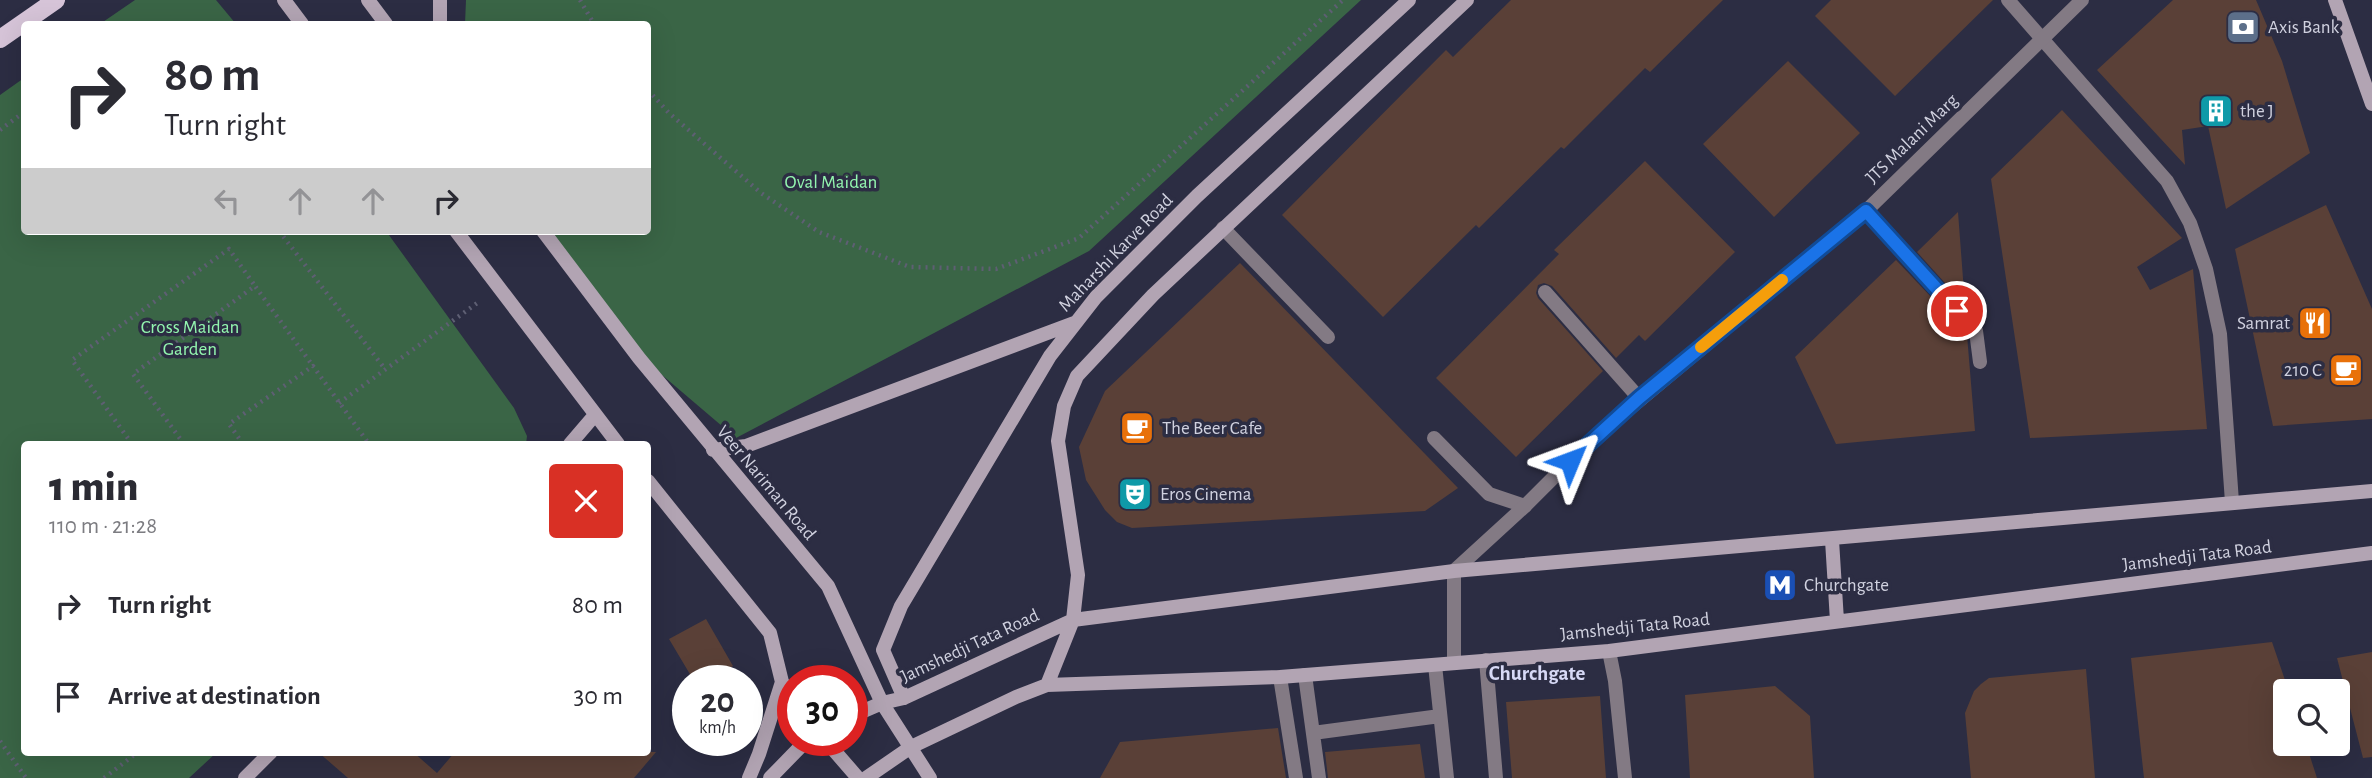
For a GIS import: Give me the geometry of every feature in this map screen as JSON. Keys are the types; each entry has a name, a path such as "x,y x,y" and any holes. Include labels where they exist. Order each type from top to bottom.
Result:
{"main road":[{"path":"26,21 56,0"},
{"path":"284,0 300,21"},
{"path":"368,0 384,21"},
{"path":"440,0 440,21"},
{"name":"Maharshi Karve Road","path":"904,698 883,650 901,606 1050,356 1096,297 1198,197 1409,0"},
{"path":"1047,685 1073,620 1078,575 1058,441 1064,406 1077,376 1153,295 1466,0"},
{"path":"2334,0 2372,104"},
{"path":"0,39 21,24"},
{"path":"459,235 616,441"},
{"name":"Veer Nariman Road","path":"546,235 639,358 828,586 882,703 930,778"},
{"path":"713,450 746,446 1076,322"},
{"path":"572,441 594,415"},
{"path":"651,485 770,633 778,665"},
{"name":"Jamshedji Tata Road","path":"882,703 904,698 1073,620 1454,571 2372,491"},
{"path":"1832,540 1837,621"},
{"name":"Jamshedji Tata Road","path":"911,747 1047,685 1280,677 1609,651 2372,553"},
{"path":"749,778 777,698"},
{"path":"868,709 882,703"},
{"path":"866,778 911,747"},
{"path":"245,778 267,756"},
{"path":"770,778 791,756"},
{"path":"839,756 858,778"}],"street":[{"path":"2008,0 2167,181 2190,223 2206,269 2220,334 2232,502"},
{"name":"JTS Malani Marg","path":"1454,571 1639,398 1866,211 2082,0"},
{"path":"1866,211 1976,331 1980,362"},
{"path":"1223,228 1328,337"},
{"path":"1545,292 1639,398"},
{"path":"1434,438 1489,494 1525,506"},
{"path":"1454,571 1454,663"},
{"path":"1609,651 1615,681 1625,778"},
{"path":"1486,660 1496,778"},
{"path":"1435,664 1447,778"},
{"path":"1305,675 1319,778"},
{"path":"1280,677 1296,778"},
{"path":"1312,733 1440,716"}],"path":[{"path":"580,0 592,21"},
{"path":"651,93 669,113 761,192 820,232 910,267 996,269 1079,238 1343,0"},
{"path":"0,130 21,114"},
{"path":"282,235 386,369"},
{"path":"130,441 72,360 229,249 367,441"},
{"path":"182,441 133,373 255,286"},
{"path":"339,403 498,288"},
{"path":"241,441 229,424 313,366"},
{"path":"0,741 26,778"},
{"path":"104,778 133,756"}],"green space":[{"path":"135,0 216,0 234,21 104,21"},
{"name":"Oval Maidan","path":"466,0 1361,0 1089,251 736,438 648,363 547,235 651,235 651,21 465,21"},
{"name":"Cross Maidan Garden","path":"21,80 21,235 389,235 514,408 527,436 526,441 21,441 21,756 213,756 189,778 0,778 0,95"}],"building":[{"path":"1511,0 1723,0 1650,72 1645,68 1564,149 1561,147 1479,228 1476,225 1383,317 1282,215 1446,50 1453,57"},
{"path":"1831,0 1993,0 1895,96 1815,16"},
{"name":"the J","path":"2173,0 2256,0 2282,61 2310,153 2226,209 2208,126 2182,130 2185,165 2097,70"},
{"path":"1788,61 1860,133 1774,217 1703,144"},
{"path":"2062,110 2182,238 2137,267 2150,290 2193,269 2207,429 2030,438 1991,179"},
{"path":"1645,161 1735,252 1645,341 1639,335 1616,358 1552,286 1544,283 1538,285 1538,298 1603,371 1516,457 1436,378 1559,254 1554,250"},
{"path":"2326,205 2372,309 2372,419 2273,426 2235,249"},
{"path":"1958,212 1965,305 1917,252"},
{"path":"1896,260 1967,335 1975,431 1836,444 1795,357"},
{"path":"1240,263 1458,488 1425,511 1132,528 1117,522 1105,510 1086,480 1079,447 1105,391"},
{"path":"706,619 732,665 684,665 669,639"},
{"path":"2272,642 2285,679 2273,679 2273,756 2310,756 2317,778 2144,778 2131,658"},
{"path":"2372,652 2372,757 2363,758 2350,708 2350,679 2342,679 2337,658"},
{"path":"2086,669 2095,778 1971,778 1965,713 1974,691 1981,684 1989,678"},
{"path":"1775,686 1810,716 1814,778 1690,778 1685,695"},
{"path":"1600,696 1606,778 1512,778 1506,702"},
{"path":"1278,728 1286,778 1100,778 1120,742"},
{"path":"1420,744 1425,778 1328,778 1325,752"},
{"path":"651,752 656,752 634,778 348,778 323,756 418,756 437,773 452,756 651,756"}],"slow traffic":[{"path":"1701,347 1782,280"}],"place":[{"name":"Axis Bank","path":"2243,27"},
{"name":"the J","path":"2216,111"},
{"name":"Samrat","path":"2315,323"},
{"name":"210 C","path":"2346,370"},
{"name":"The Beer Cafe","path":"1137,428"},
{"name":"Eros Cinema","path":"1135,494"},
{"name":"Churchgate","path":"1780,585"}],"district":[{"name":"Churchgate","path":"1537,673"}],"route":[{"path":"1570,461 1639,398 1866,211 1957,311"}]}
